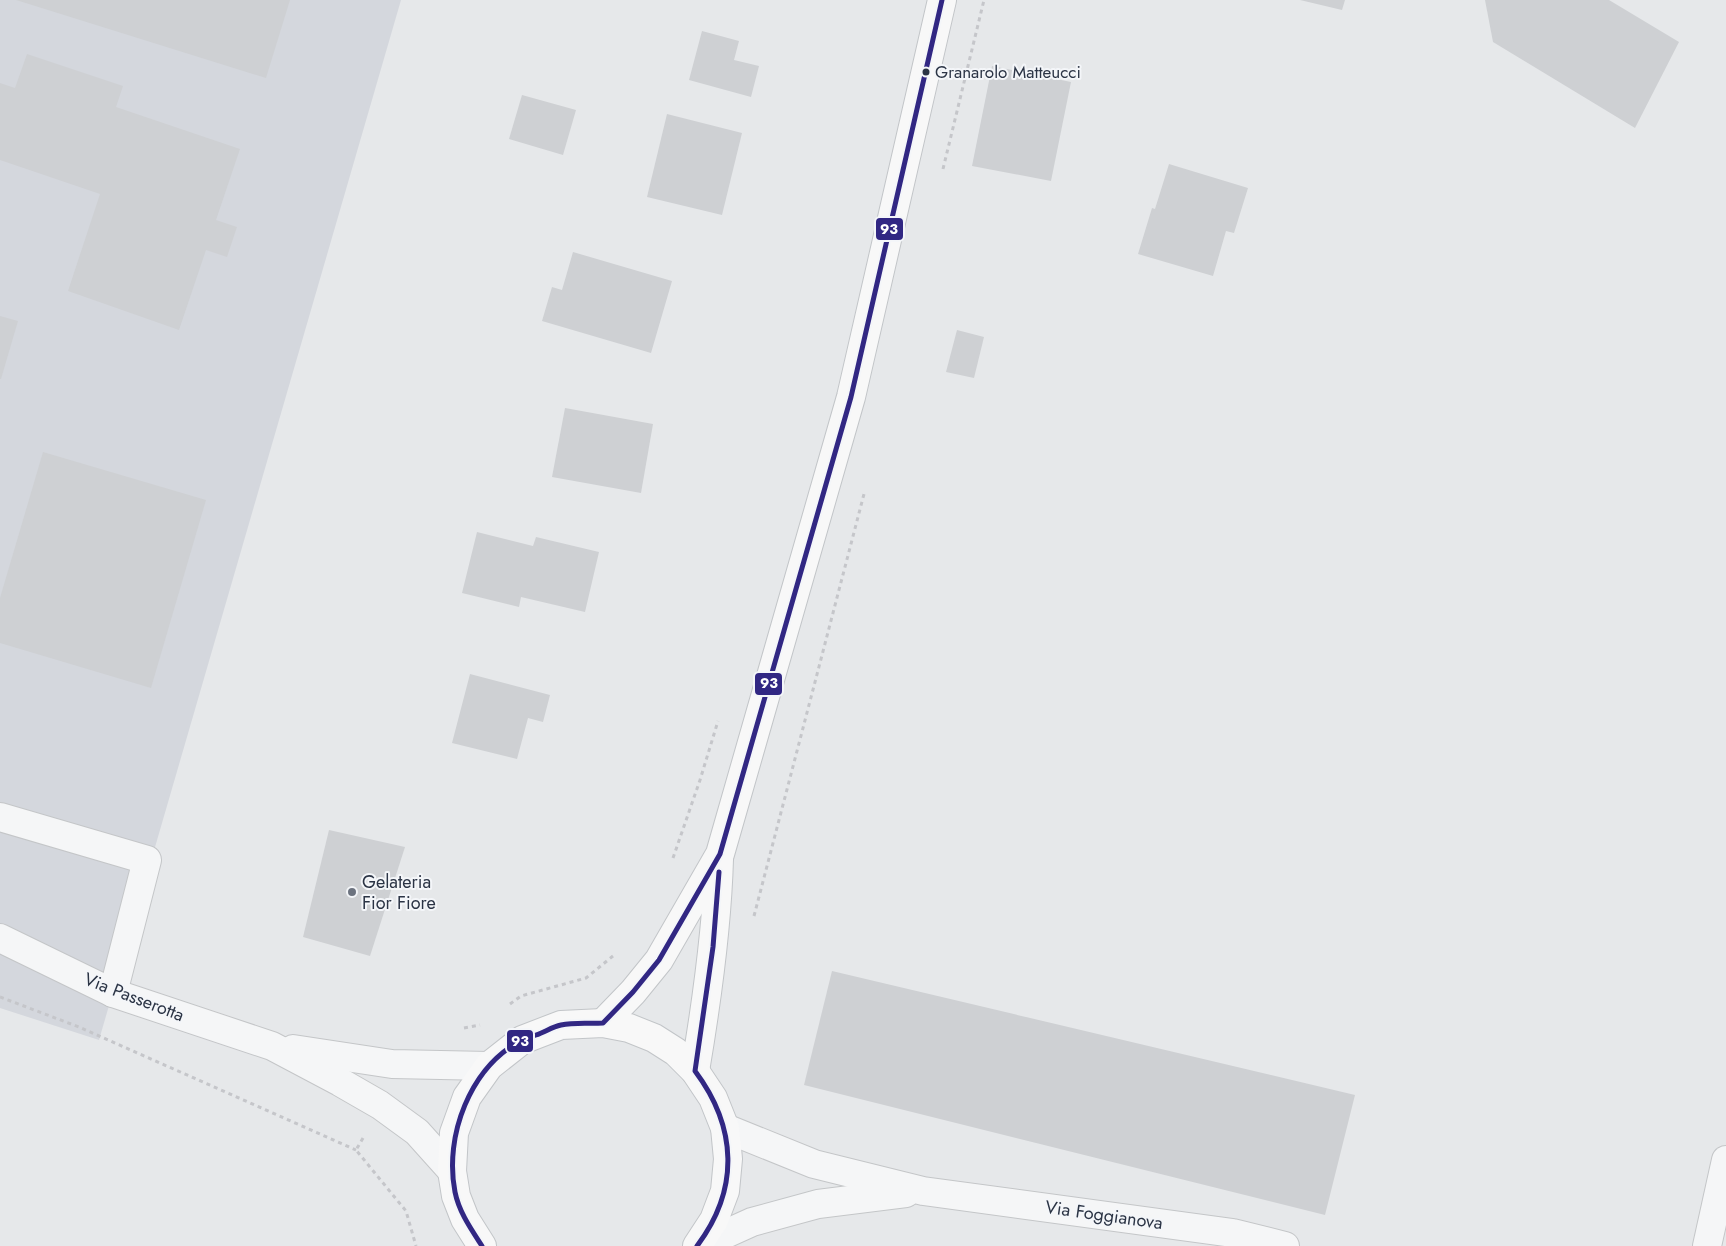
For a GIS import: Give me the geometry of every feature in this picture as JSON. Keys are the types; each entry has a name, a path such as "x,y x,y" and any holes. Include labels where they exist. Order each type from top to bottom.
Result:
{"main road":[{"path":"695,1071 706,1002 718,902 720,854 851,397 942,0"},
{"path":"603,1023 633,992 659,960 720,854"},
{"path":"482,1246 465,1219 456,1196 452,1171 454,1133 467,1097 489,1066 522,1040 561,1025 603,1023 629,1028 654,1038 676,1052 695,1071 713,1098 724,1128 728,1159 724,1191 714,1220 698,1246"}],"street":[{"path":"0,817 147,860 113,993"},
{"name":"Via Passerotta","path":"0,938 113,993 272,1046 380,1105 417,1132 452,1171"},
{"name":"Via Passerotta","path":"272,1046 392,1064 489,1066"},
{"name":"Via Foggianova","path":"724,1128 814,1164 923,1191 1233,1233 1285,1246"},
{"path":"1707,1246 1726,1160"},
{"name":"Via Foggianova","path":"698,1246 752,1222 818,1204 923,1191"}],"path":[{"path":"672,860 677,851 719,716"},
{"path":"508,1005 521,996 586,978 614,956"},
{"path":"0,997 79,1027 356,1150 406,1211 416,1246"},
{"path":"463,1028 480,1025 487,1020"},
{"path":"356,1150 380,1105"}],"shaded area":[{"path":"0,0 401,0 99,1040 0,1008"}],"building":[{"path":"16,0 290,0 266,78"},
{"path":"1300,0 1345,0 1342,10"},
{"path":"1485,0 1609,0 1679,42 1635,128 1493,42"},
{"path":"702,31 739,41 734,60 759,66 751,97 689,80"},
{"path":"27,54 123,86 116,107 240,149 216,220 237,227 227,257 206,250 179,330 68,291 100,194 0,160 0,83 15,88"},
{"path":"992,66 1071,82 1051,181 972,166"},
{"path":"522,95 576,110 563,155 509,139"},
{"path":"667,114 742,133 722,215 647,197"},
{"path":"1169,164 1248,188 1234,233 1226,231 1213,276 1138,254 1152,208 1155,209"},
{"path":"573,252 672,281 651,353 542,321 552,287 562,290"},
{"path":"0,316 18,321 1,379 0,379"},
{"path":"957,330 984,337 974,378 946,372"},
{"path":"565,408 653,424 641,493 552,477"},
{"path":"43,452 206,500 151,688 0,643 0,598"},
{"path":"477,532 533,546 536,537 599,552 585,612 521,597 519,607 462,593"},
{"path":"470,674 550,695 543,722 528,718 517,759 452,743"},
{"name":"Gelateria Fior Fiore","path":"329,830 405,847 370,956 303,937"},
{"path":"832,971 1355,1095 1325,1215 804,1085"}],"transit line":[{"name":"93","path":"482,1246 459,1206 455,1192 453,1170 458,1126 465,1105 475,1085 488,1067 504,1052 524,1039 561,1025 603,1023 633,992 659,960 720,854 851,397 942,0"},
{"name":"93","path":"697,1246 711,1224 721,1202 728,1158 719,1114 709,1092 695,1071 713,947 719,872"}],"place":[{"name":"Granarolo Matteucci","path":"926,72"},
{"name":"Gelateria Fior Fiore","path":"352,892"}]}
